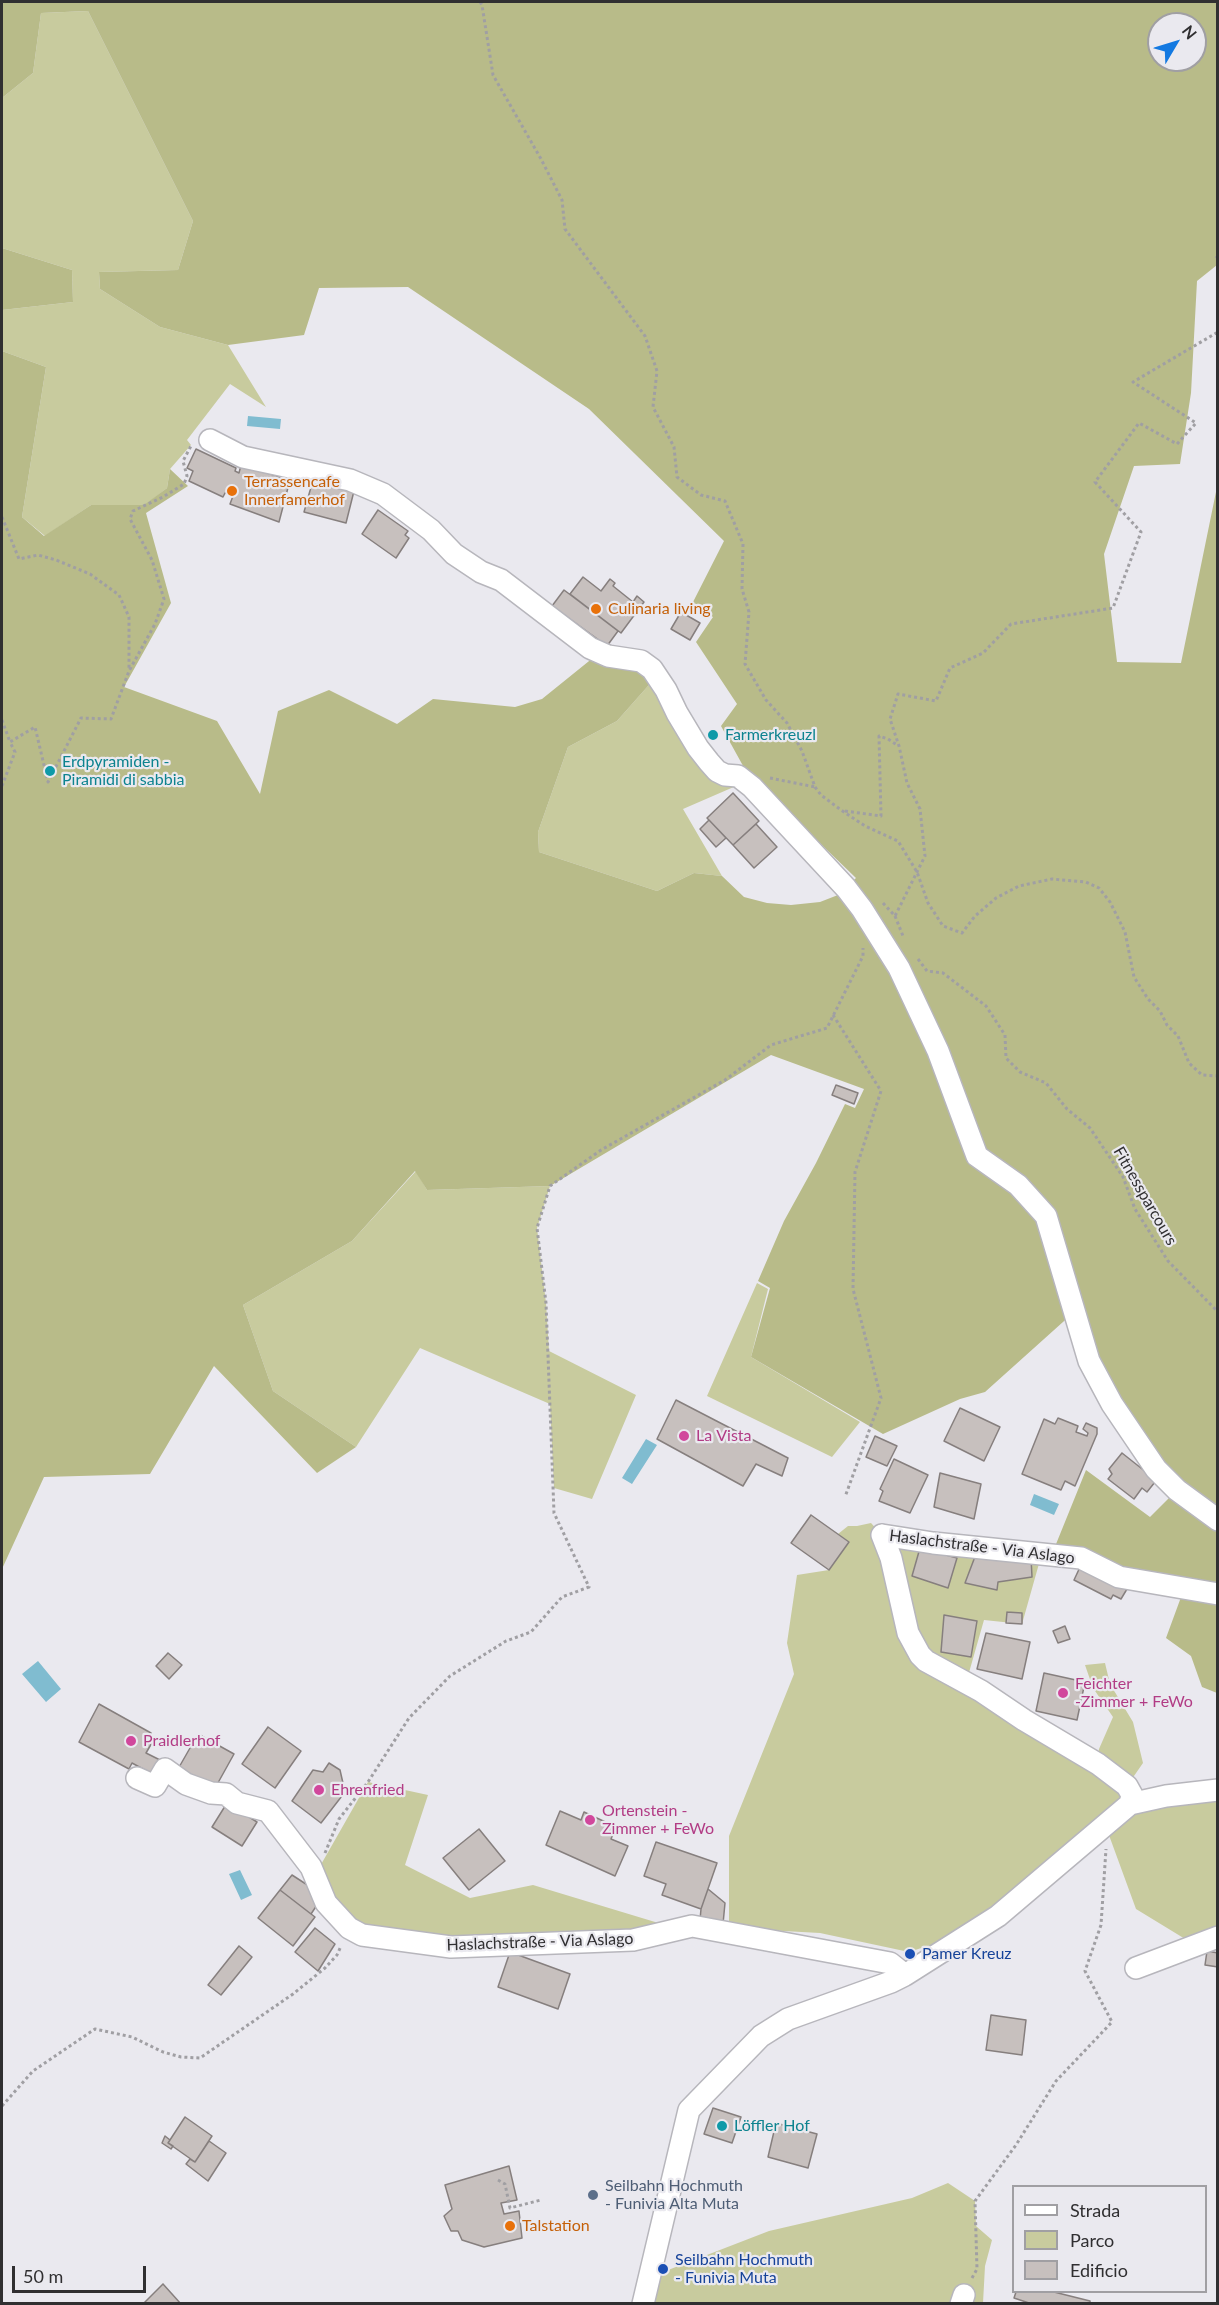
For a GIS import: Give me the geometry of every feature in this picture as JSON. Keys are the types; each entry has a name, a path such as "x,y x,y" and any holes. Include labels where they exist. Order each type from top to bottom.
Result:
{"street":[{"path":"210,440 243,457 351,480 383,494 431,530 454,554 481,572 501,580 590,648 608,656 641,660 652,669 698,748 717,771 725,775 738,776 753,787 846,888 862,909 899,968 928,1030 977,1156 1018,1185 1046,1216 1089,1361 1112,1404 1156,1469 1178,1490 1218,1520"},
{"name":"Haslachstraße - Via Aslago","path":"1130,1804 1132,1795 1127,1786 1098,1764 1024,1720 981,1691 926,1661 920,1655 908,1633 891,1558 882,1535 933,1543 1081,1558 1119,1577 1218,1594"},
{"name":"Haslachstraße - Via Aslago","path":"137,1778 155,1786 165,1769 186,1784 211,1793 226,1794 237,1803 268,1811 311,1867 326,1903 349,1928 362,1935 451,1947 633,1940 692,1926 890,1963 904,1975"},
{"path":"643,2304 689,2110 760,2036 788,2019 891,1983 904,1975 998,1916 1106,1827 1130,1804 1166,1796 1218,1791"},
{"path":"1136,1968 1218,1937"}],"path":[{"path":"480,2 493,75 562,200 565,230 645,336 657,371 653,407 674,447 677,477 701,495 725,501 743,544 742,589 748,612 745,664 766,700 787,723 802,751 815,787 821,795 865,826 898,841 917,872 928,903 943,926 962,933 975,916 996,898 1019,886 1052,879 1086,882 1099,888 1110,902 1125,932 1134,977 1148,999 1160,1011 1167,1025 1178,1036 1189,1063 1202,1075 1218,1076"},
{"path":"895,916 925,856 920,809 907,783 890,719 898,694 936,701 950,669 983,653 1011,624 1113,608 1141,532 1095,482 1139,423 1177,444 1196,423 1133,382 1218,332"},
{"path":"10,742 35,727 48,782 81,718 111,719 129,671 155,624 164,599 152,560 130,519 134,511 184,484 187,476 183,461 193,442 210,440"},
{"path":"2,517 19,559 38,555 56,560 90,574 119,595 129,617 129,671"},
{"path":"2,720 15,752 2,786"},
{"path":"841,810 881,816 879,736 899,746"},
{"path":"767,777 815,787"},
{"path":"879,899 895,916 904,938"},
{"path":"311,1867 324,1854 339,1819 368,1782 409,1718 450,1676 506,1641 531,1632 562,1598 589,1587 554,1513 547,1322 537,1228 550,1186 601,1149 725,1080 771,1045 827,1028 863,956 862,944"},
{"name":"Fitnessparcours","path":"915,956 927,971 943,973 986,1006 1005,1035 1006,1058 1020,1072 1046,1083 1066,1109 1090,1128 1123,1177 1135,1209 1168,1261 1218,1312"},
{"path":"833,1015 881,1091 855,1172 853,1288 881,1398 845,1497"},
{"path":"962,2299 976,2269 975,2200 1016,2145 1056,2081 1112,2022 1085,1971 1101,1925 1106,1827"},
{"path":"2,2106 33,2071 95,2029 132,2037 163,2052 181,2057 200,2058 246,2028 325,1968 337,1955 349,1928"},
{"path":"498,2180 505,2184 510,2208 541,2200"}],"green space":[{"path":"2,2 1217,2 1217,265 1197,281 1191,393 1180,464 1134,466 1104,554 1117,662 1181,663 1217,487 1217,1693 1202,1687 1191,1656 1166,1638 1184,1589 1052,1554 1086,1470 1150,1517 1177,1490 1156,1469 1073,1313 985,1392 960,1399 883,1434 751,1357 770,1288 758,1281 784,1221 845,1104 855,1108 864,1089 771,1055 550,1186 427,1190 415,1171 352,1241 243,1305 273,1391 356,1447 317,1473 214,1366 150,1474 44,1477 2,1569 2,351 46,367 22,517 44,536 91,505 144,505 167,488 170,469 188,486 146,513 171,603 124,687 217,721 260,794 278,711 329,690 397,724 433,699 515,707 542,699 599,653 656,677 617,721 568,747 538,832 539,852 657,891 694,873 722,876 744,897 767,903 791,905 820,902 838,895 856,878 747,773 721,726 737,704 696,642 713,617 692,604 724,541 589,409 408,287 319,288 304,335 228,345 160,327 100,289 99,272 178,270 193,221 88,11 41,13 33,73 2,98"},
{"path":"88,11 193,221 178,270 99,272 100,289 160,327 228,345 266,407 230,384 187,440 191,445 170,469 167,488 144,506 91,505 45,536 22,517 46,367 2,351 2,310 73,302 72,270 2,248 2,98 33,73 41,13"},
{"path":"2,248 72,270 73,302 2,310"},
{"path":"656,677 736,786 683,809 722,876 694,873 657,891 539,852 538,832 568,747 617,721"},
{"path":"416,1171 427,1190 550,1186 537,1228 549,1351 636,1395 592,1499 554,1488 550,1404 420,1348 356,1447 273,1391 243,1305 352,1241"},
{"path":"757,1283 768,1289 751,1357 860,1422 832,1457 707,1396"},
{"path":"871,1523 882,1535 1042,1553 1022,1624 984,1620 966,1683 1098,1763 1099,1749 1113,1717 1093,1688 1085,1665 1105,1663 1110,1684 1133,1722 1143,1763 1127,1786 1132,1795 1217,1791 1217,1937 1195,1945 1136,1909 1106,1827 1100,1826 946,1940 909,1952 820,1933 729,1928 729,1836 794,1674 787,1643 797,1575 829,1570 849,1542 838,1534 848,1526"},
{"path":"368,1782 428,1795 405,1865 470,1898 533,1885 665,1925 607,1936 492,1940 409,1935 351,1924 330,1899 319,1868"},
{"path":"948,2183 975,2201 976,2226 992,2240 985,2266 983,2303 643,2304 650,2277 769,2231 912,2198"}],"water":[{"path":"248,416 281,419 280,429 247,426"},
{"path":"646,1439 657,1445 632,1484 622,1478"},
{"path":"1034,1494 1059,1504 1054,1515 1030,1505"},
{"path":"38,1661 61,1689 46,1702 22,1674"},
{"path":"240,1870 252,1895 241,1900 229,1874"}],"building":[{"path":"196,449 236,468 235,471 239,473 241,465 290,480 279,522 230,504 233,496 225,493 223,497 189,481 193,471 187,468"},
{"path":"313,480 354,491 346,523 304,512"},
{"path":"378,510 408,531 405,535 409,538 396,558 362,534"},
{"path":"583,577 601,591 610,579 615,583 613,586 633,602 637,596 644,602 621,633 570,594"},
{"path":"564,590 618,631 607,646 552,606"},
{"path":"681,612 700,623 690,640 671,629"},
{"path":"733,793 759,821 733,845 707,818"},
{"path":"709,820 726,838 716,847 700,829"},
{"path":"756,824 777,847 754,868 733,845"},
{"path":"836,1085 858,1093 854,1104 832,1095"},
{"path":"676,1400 788,1458 782,1476 756,1464 743,1486 657,1439"},
{"path":"960,1408 1000,1427 984,1461 944,1441"},
{"path":"1058,1418 1078,1426 1076,1432 1087,1436 1088,1433 1083,1429 1086,1423 1097,1428 1097,1434 1075,1486 1065,1481 1061,1490 1022,1474 1044,1419 1055,1424"},
{"path":"875,1436 897,1446 887,1466 866,1457"},
{"path":"1122,1453 1151,1476 1150,1478 1155,1482 1147,1492 1142,1488 1134,1499 1108,1479 1112,1474 1109,1469"},
{"path":"894,1459 928,1475 910,1513 879,1501 883,1491 880,1489"},
{"path":"940,1473 981,1484 974,1519 934,1507"},
{"path":"811,1515 849,1542 829,1570 791,1543"},
{"path":"920,1548 957,1558 948,1588 912,1576"},
{"path":"976,1554 1001,1560 1031,1557 1032,1577 998,1582 997,1590 965,1583"},
{"path":"1081,1565 1127,1589 1121,1599 1113,1595 1111,1599 1074,1580"},
{"path":"1007,1612 1022,1613 1022,1624 1006,1623"},
{"path":"944,1615 977,1621 971,1657 941,1652"},
{"path":"1065,1626 1070,1639 1058,1643 1053,1631"},
{"path":"986,1633 1030,1642 1022,1679 977,1669"},
{"path":"168,1653 182,1665 169,1679 156,1666"},
{"path":"1044,1673 1085,1682 1077,1720 1036,1711"},
{"path":"99,1704 151,1733 148,1738 153,1741 146,1753 162,1761 154,1775 132,1763 129,1769 79,1742"},
{"path":"268,1727 301,1751 275,1788 242,1764"},
{"path":"198,1734 234,1754 214,1790 178,1769"},
{"path":"329,1763 340,1770 345,1792 321,1823 292,1801 313,1770 323,1772"},
{"path":"227,1803 257,1822 242,1846 212,1827"},
{"path":"560,1811 581,1820 584,1812 616,1827 611,1839 628,1846 615,1876 546,1845"},
{"path":"479,1829 505,1861 469,1890 443,1858"},
{"path":"656,1842 717,1863 701,1909 662,1895 666,1884 644,1876"},
{"path":"292,1875 312,1888 319,1902 311,1914 280,1890"},
{"path":"708,1889 725,1903 723,1924 700,1920"},
{"path":"280,1890 315,1917 293,1946 258,1918"},
{"path":"315,1928 335,1944 318,1971 295,1952"},
{"path":"239,1946 252,1957 221,1995 208,1985"},
{"path":"1207,1951 1218,1953 1218,1967 1205,1965"},
{"path":"510,1952 570,1974 558,2009 498,1987"},
{"path":"991,2015 1026,2020 1022,2055 986,2050"},
{"name":"Löffler Hof","path":"713,2108 741,2117 732,2143 704,2134"},
{"path":"185,2117 212,2136 195,2162 168,2143"},
{"path":"776,2123 817,2134 808,2168 768,2157"},
{"path":"165,2136 170,2140 168,2143 173,2146 171,2149 162,2143"},
{"path":"209,2141 226,2153 208,2181 186,2164 190,2159 195,2162"},
{"path":"509,2166 517,2200 501,2203 504,2214 519,2211 522,2238 484,2247 462,2240 458,2231 451,2231 444,2216 452,2209 445,2185"},
{"path":"163,2284 181,2304 143,2304"},
{"path":"1016,2293 1058,2293 1090,2301 1090,2304 1032,2304 1014,2298"}],"place":[{"name":"Terrassencafe Innerfamerhof","path":"232,491"},
{"name":"Culinaria living","path":"596,609"},
{"name":"Farmerkreuzl","path":"713,735"},
{"name":"Erdpyramiden - Piramidi di sabbia","path":"50,771"},
{"name":"La Vista","path":"684,1436"},
{"name":"Feichter -Zimmer + FeWo","path":"1063,1693"},
{"name":"Praidlerhof","path":"131,1741"},
{"name":"Ehrenfried","path":"319,1790"},
{"name":"Ortenstein - Zimmer + FeWo","path":"590,1820"},
{"name":"Pamer Kreuz","path":"910,1954"},
{"name":"Löffler Hof","path":"722,2126"},
{"name":"Seilbahn Hochmuth - Funivia Alta Muta","path":"593,2195"},
{"name":"Talstation","path":"510,2226"},
{"name":"Seilbahn Hochmuth - Funivia Muta","path":"663,2269"}]}
